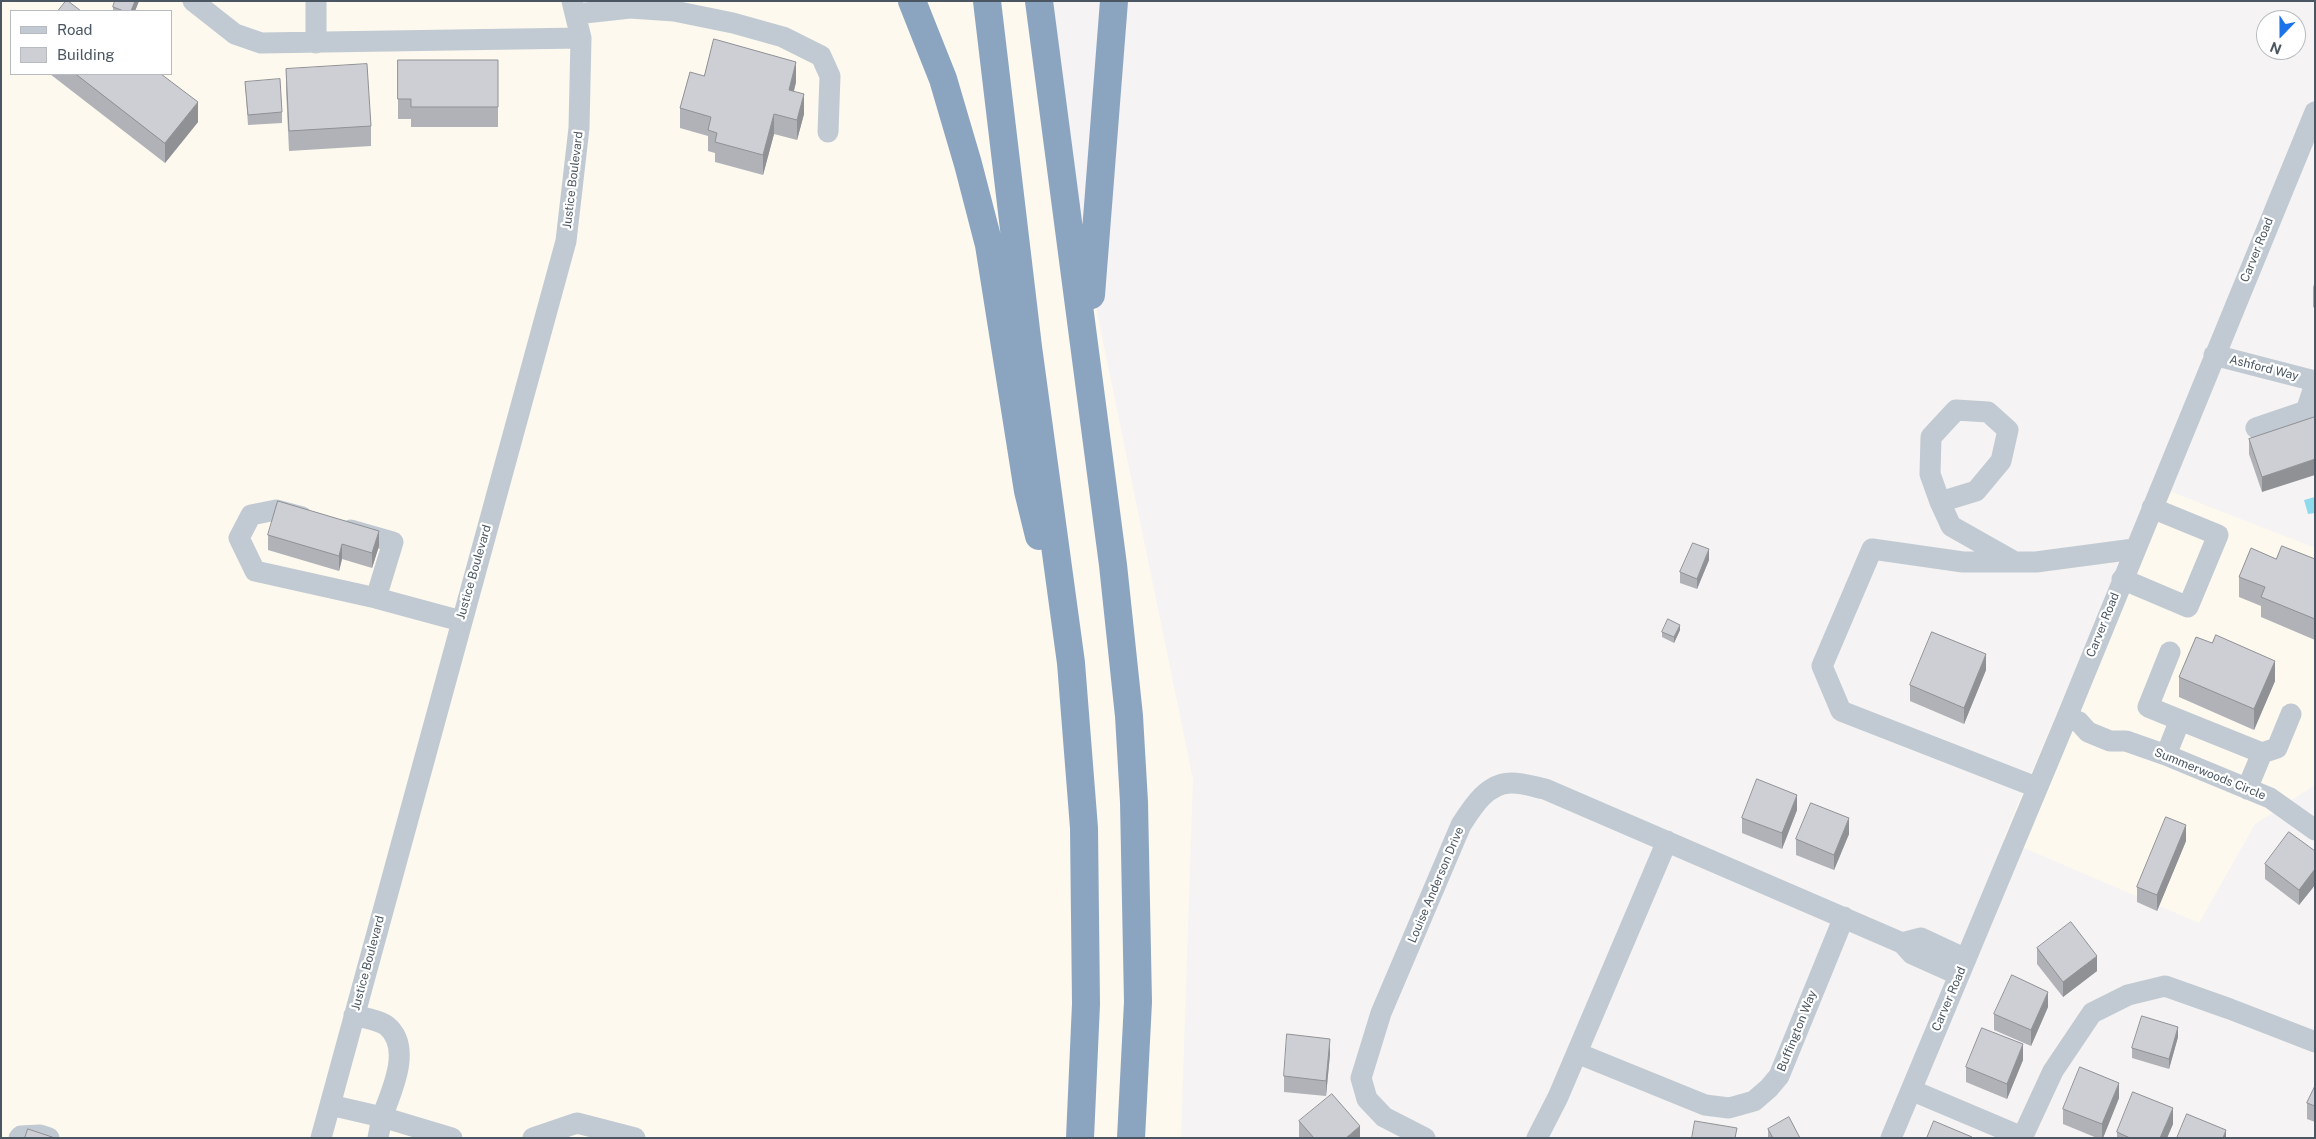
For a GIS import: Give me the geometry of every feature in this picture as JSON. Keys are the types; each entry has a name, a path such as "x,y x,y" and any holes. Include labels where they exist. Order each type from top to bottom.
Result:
{"highway":[{"path":"912,1 943,79 989,245 1028,491 1071,663"},
{"path":"987,1 1028,347 1071,663 1084,828 1086,1004 1080,1138"},
{"path":"1039,1 1088,361 1129,716 1134,802 1138,1002 1132,1138"},
{"path":"1088,361 1095,223 1114,1"}],"street":[{"path":"193,1 235,34 261,44 581,38"},
{"path":"316,1 316,43"},
{"path":"574,8 630,8 674,11 733,23 783,37 821,56 830,76 828,132"},
{"name":"Justice Boulevard","path":"321,1138 566,242 579,128 581,38 574,8"},
{"name":"Carver Road","path":"1891,1138 2036,787 2073,720 2122,579 2315,112"},
{"name":"Ashford Way","path":"2214,355 2315,382"},
{"path":"2256,428 2306,411 2315,382"},
{"path":"1940,502 1976,491 2001,461 2008,430 1988,412 1956,410 1931,437 1930,474 1940,502 1951,526 2015,562"},
{"path":"2122,579 2188,607 2218,535 2152,508"},
{"path":"376,598 393,542 276,510 252,515 239,538 255,571 376,598 461,621"},
{"path":"2036,787 1842,711 1822,666 1872,549 1963,562 2036,562 2134,549"},
{"path":"2170,652 2148,707 2262,753 2277,748 2291,714"},
{"name":"Summerwoods Circle","path":"2073,720 2088,732 2110,741 2126,741 2166,755 2270,798 2315,830"},
{"path":"2166,755 2180,720"},
{"path":"2248,789 2262,753"},
{"name":"Louise Anderson Drive","path":"1425,1138 1384,1117 1367,1099 1361,1078 1381,1013 1461,826 1475,803 1489,790 1509,783 1545,788 1902,943 1922,938 1963,967"},
{"path":"1538,1138 1558,1097 1667,841"},
{"name":"Buffington Way","path":"1577,1053 1705,1105 1729,1108 1754,1101 1769,1088 1778,1076 1844,917"},
{"path":"1911,1090 2022,1138 2052,1071 2092,1014 2128,995 2165,986 2315,1042"},
{"path":"354,1015 386,1025 394,1034 399,1050 397,1072 380,1128"},
{"path":"330,1105 380,1128 452,1138"},
{"path":"533,1138 577,1123 635,1138"},
{"path":"19,1138 21,1136 40,1135 49,1138"}],"shaded area":[{"path":"1,1 1033,1 1193,779 1181,1138 1,1138"},
{"path":"2154,485 2315,548 2315,785 2255,824 2199,923 2003,839"}],"water":[{"path":"2315,497 2315,513 2308,514 2304,500"}],"building":[{"path":"68,1 80,10 59,10"},
{"path":"115,1 135,1 131,10 121,10 113,7"},
{"path":"714,39 796,62 789,90 804,94 797,120 774,114 763,155 715,142 717,133 708,130 711,117 680,108 690,72 704,76"},
{"path":"398,60 498,60 498,107 411,107 411,99 398,99"},
{"path":"367,64 371,126 289,131 286,69"},
{"path":"77,75 162,75 198,102 165,143"},
{"path":"280,79 282,112 248,115 245,82"},
{"path":"2315,417 2315,459 2262,477 2249,439"},
{"path":"278,501 379,531 372,553 342,544 339,556 268,535"},
{"path":"1693,543 1709,549 1697,579 1680,572"},
{"path":"2282,546 2315,559 2315,619 2261,597 2265,587 2239,577 2251,548 2276,559"},
{"path":"1668,619 1680,625 1674,637 1662,632"},
{"path":"1932,632 1986,654 1964,708 1910,685"},
{"path":"2216,635 2275,661 2254,709 2179,677 2196,637 2212,643"},
{"path":"1757,779 1797,795 1782,833 1742,818"},
{"path":"1811,803 1849,818 1834,855 1796,839"},
{"path":"2166,817 2186,825 2157,895 2137,887"},
{"path":"2289,832 2315,851 2315,869 2299,890 2265,864"},
{"path":"2071,922 2097,956 2063,982 2037,948"},
{"path":"2012,975 2048,992 2031,1030 1994,1014"},
{"path":"2142,1016 2178,1027 2169,1059 2132,1048"},
{"path":"1982,1028 2023,1044 2007,1084 1966,1067"},
{"path":"1287,1034 1330,1039 1326,1081 1284,1076"},
{"path":"2080,1067 2119,1083 2102,1124 2063,1109"},
{"path":"2315,1086 2315,1106 2307,1103"},
{"path":"2133,1092 2173,1108 2160,1138 2130,1138 2117,1132"},
{"path":"1332,1094 1360,1126 1346,1138 1314,1138 1299,1121"},
{"path":"2187,1114 2226,1130 2223,1138 2177,1138"},
{"path":"1789,1117 1800,1138 1773,1138 1768,1129"},
{"path":"1695,1121 1737,1128 1735,1138 1692,1138"},
{"path":"1934,1121 1972,1137 1972,1138 1927,1138"},
{"path":"28,1129 55,1138 25,1138"}]}
